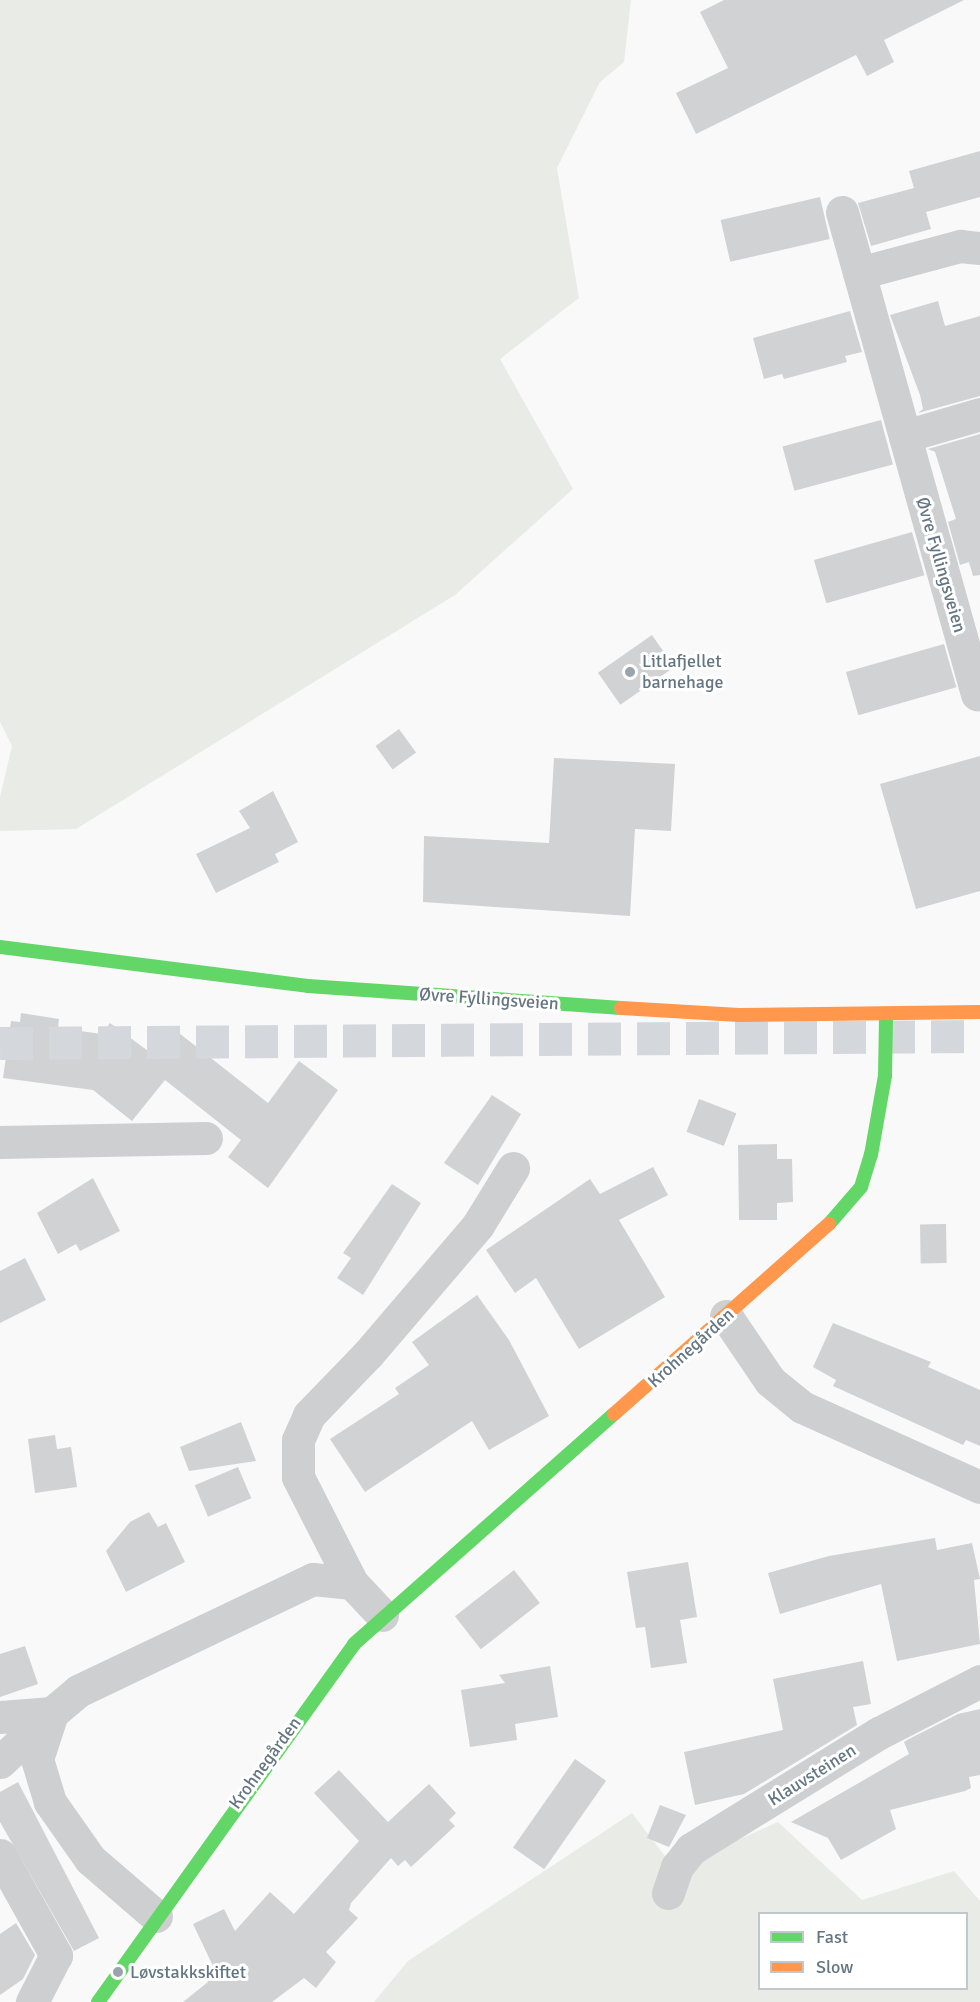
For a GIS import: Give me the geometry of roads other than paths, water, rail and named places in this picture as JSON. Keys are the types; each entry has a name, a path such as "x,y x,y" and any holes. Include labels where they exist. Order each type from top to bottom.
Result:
{"main road":[{"name":"Øvre Fyllingsveien","path":"0,947 331,988 727,1014 886,1016 980,1012"},
{"name":"Krohnegården","path":"98,2002 156,1916 316,1692 382,1615 845,1210 861,1187 885,1076 886,1016"}],"street":[{"name":"Øvre Fyllingsveien","path":"842,212 977,694"},
{"path":"859,273 960,246 980,248"},
{"path":"905,436 980,414"},
{"path":"0,1142 206,1138"},
{"path":"382,1615 352,1583 298,1476 298,1440 309,1415 369,1354 478,1225 513,1168"},
{"path":"726,1316 770,1381 802,1407 980,1487"},
{"path":"0,1762 78,1691 313,1579 352,1583"},
{"name":"Klauvsteinen","path":"669,1893 677,1867 691,1849 879,1733 980,1681"},
{"path":"0,1718 52,1713"},
{"path":"52,1713 37,1759 50,1802 90,1859 156,1916"},
{"path":"0,1855 56,1955 32,2002"}],"tunnel":[{"path":"0,1043 980,1036"}],"place":[{"name":"Litlafjellet barnehage","path":"630,672"},
{"name":"Løvstakkskiftet","path":"118,1972"}]}
